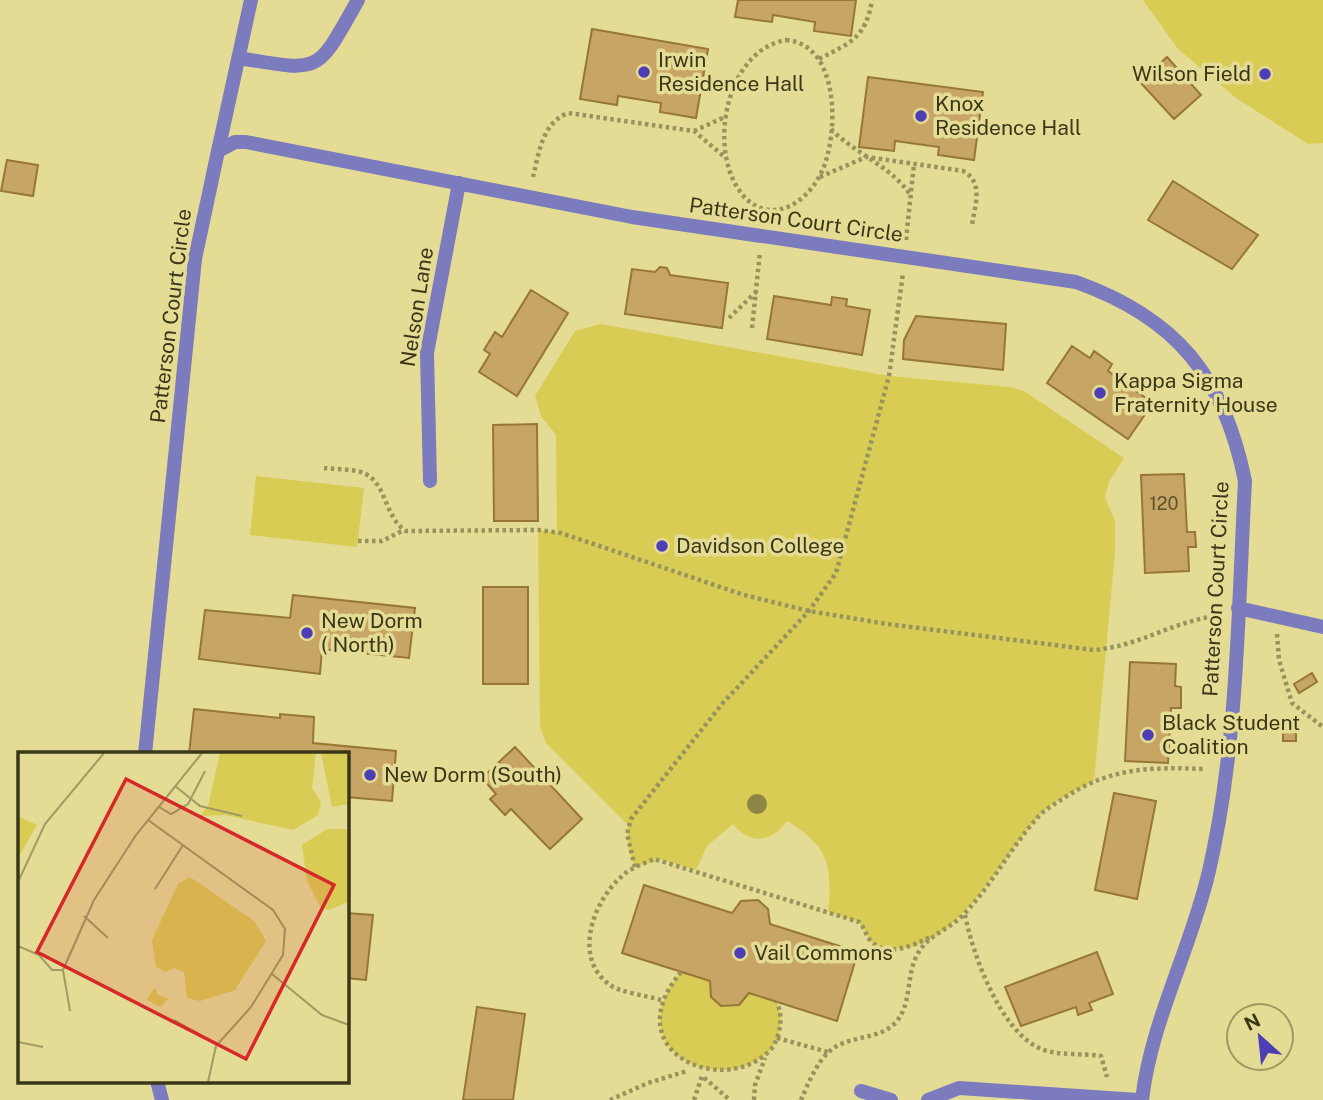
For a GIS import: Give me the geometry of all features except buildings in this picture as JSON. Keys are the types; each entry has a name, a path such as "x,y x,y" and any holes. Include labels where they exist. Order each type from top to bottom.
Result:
{"street":[{"path":"218,151 251,0"},
{"path":"239,58 288,66 318,61 327,53 358,0"},
{"name":"Patterson Court Circle","path":"145,752 195,258 218,151 235,142 632,217 1076,282 1111,295 1141,311 1187,350 1209,379 1238,447 1245,481 1228,748 1209,871 1152,1045 1140,1100"},
{"name":"Nelson Lane","path":"430,481 427,353 459,183"},
{"path":"1238,608 1323,627"},
{"path":"157,1082 162,1100"},
{"path":"928,1100 959,1088 1140,1100"},
{"path":"861,1091 891,1100"}],"path":[{"path":"819,60 859,37 866,26 872,0"},
{"path":"795,40 806,45 819,60 831,95 831,128 825,163 819,177 806,192 784,208 759,209 743,196 734,181 727,159 727,116 734,87 745,66 756,53 772,42 795,40"},
{"path":"533,177 546,131 561,116 568,113 694,131 727,159"},
{"path":"694,131 727,116"},
{"path":"831,128 847,145 899,179 911,196"},
{"path":"819,177 866,157 969,174 977,195 972,225"},
{"path":"635,867 626,834 631,819 722,704 809,611 836,573 889,376 914,164"},
{"path":"752,328 760,253"},
{"path":"729,318 756,292"},
{"path":"324,468 359,471 374,480 383,494 393,522 404,530 415,533 538,530 561,533 734,592 809,611 887,624 1094,650 1135,644 1202,617 1218,616"},
{"path":"358,541 382,541 404,530"},
{"path":"1275,616 1279,660 1293,703 1323,727"},
{"path":"661,1000 611,986 597,969 589,951 589,935 599,905 617,881 635,867 660,859 859,922 873,943 891,949 915,945 965,914 1038,817 1071,793 1094,781 1150,767 1206,769"},
{"path":"965,914 970,938 989,989 1016,1028 1041,1049 1101,1056 1107,1077"},
{"path":"801,1100 828,1052 850,1040 883,1032 899,1019 906,1001 913,965 932,936"},
{"path":"681,972 661,1000 659,1018 663,1040 676,1060 688,1071 702,1076 730,1100"},
{"path":"754,1100 755,1085 765,1057 777,1038 781,1018 777,1002"},
{"path":"777,1038 828,1052"},
{"path":"702,1076 738,1074 765,1057"},
{"path":"610,1100 648,1083 688,1071"},
{"path":"694,1100 702,1076"}],"shaded area":[{"name":"Wilson Field","path":"1143,0 1323,0 1323,143 1308,144 1236,98 1178,49"},
{"path":"601,324 889,376 1010,387 1024,391 1124,458 1109,482 1105,497 1115,521 1115,552 1094,781 1065,796 1039,816 969,907 947,928 924,942 899,948 872,943 859,922 828,912 829,882 825,858 811,839 787,821 774,834 760,839 746,835 733,824 707,846 696,870 660,859 635,867 628,846 628,825 546,743 540,727 538,530 557,532 556,435 541,416 535,396 575,331"},
{"path":"256,476 364,488 357,547 250,535"},
{"path":"681,972 710,981 711,997 721,1006 739,1005 749,993 777,1002 780,1025 772,1048 752,1063 729,1069 706,1068 684,1060 668,1045 660,1025 664,1001"}],"place":[{"name":"Irwin Residence Hall","path":"644,72"},
{"name":"Wilson Field","path":"1265,74"},
{"name":"Knox Residence Hall","path":"921,116"},
{"name":"Kappa Sigma Fraternity House","path":"1100,393"},
{"name":"Davidson College","path":"662,546"},
{"name":"New Dorm ( North)","path":"307,633"},
{"name":"Black Student Coalition","path":"1148,735"},
{"name":"New Dorm (South)","path":"370,775"},
{"name":"Vail Commons","path":"740,953"}]}
